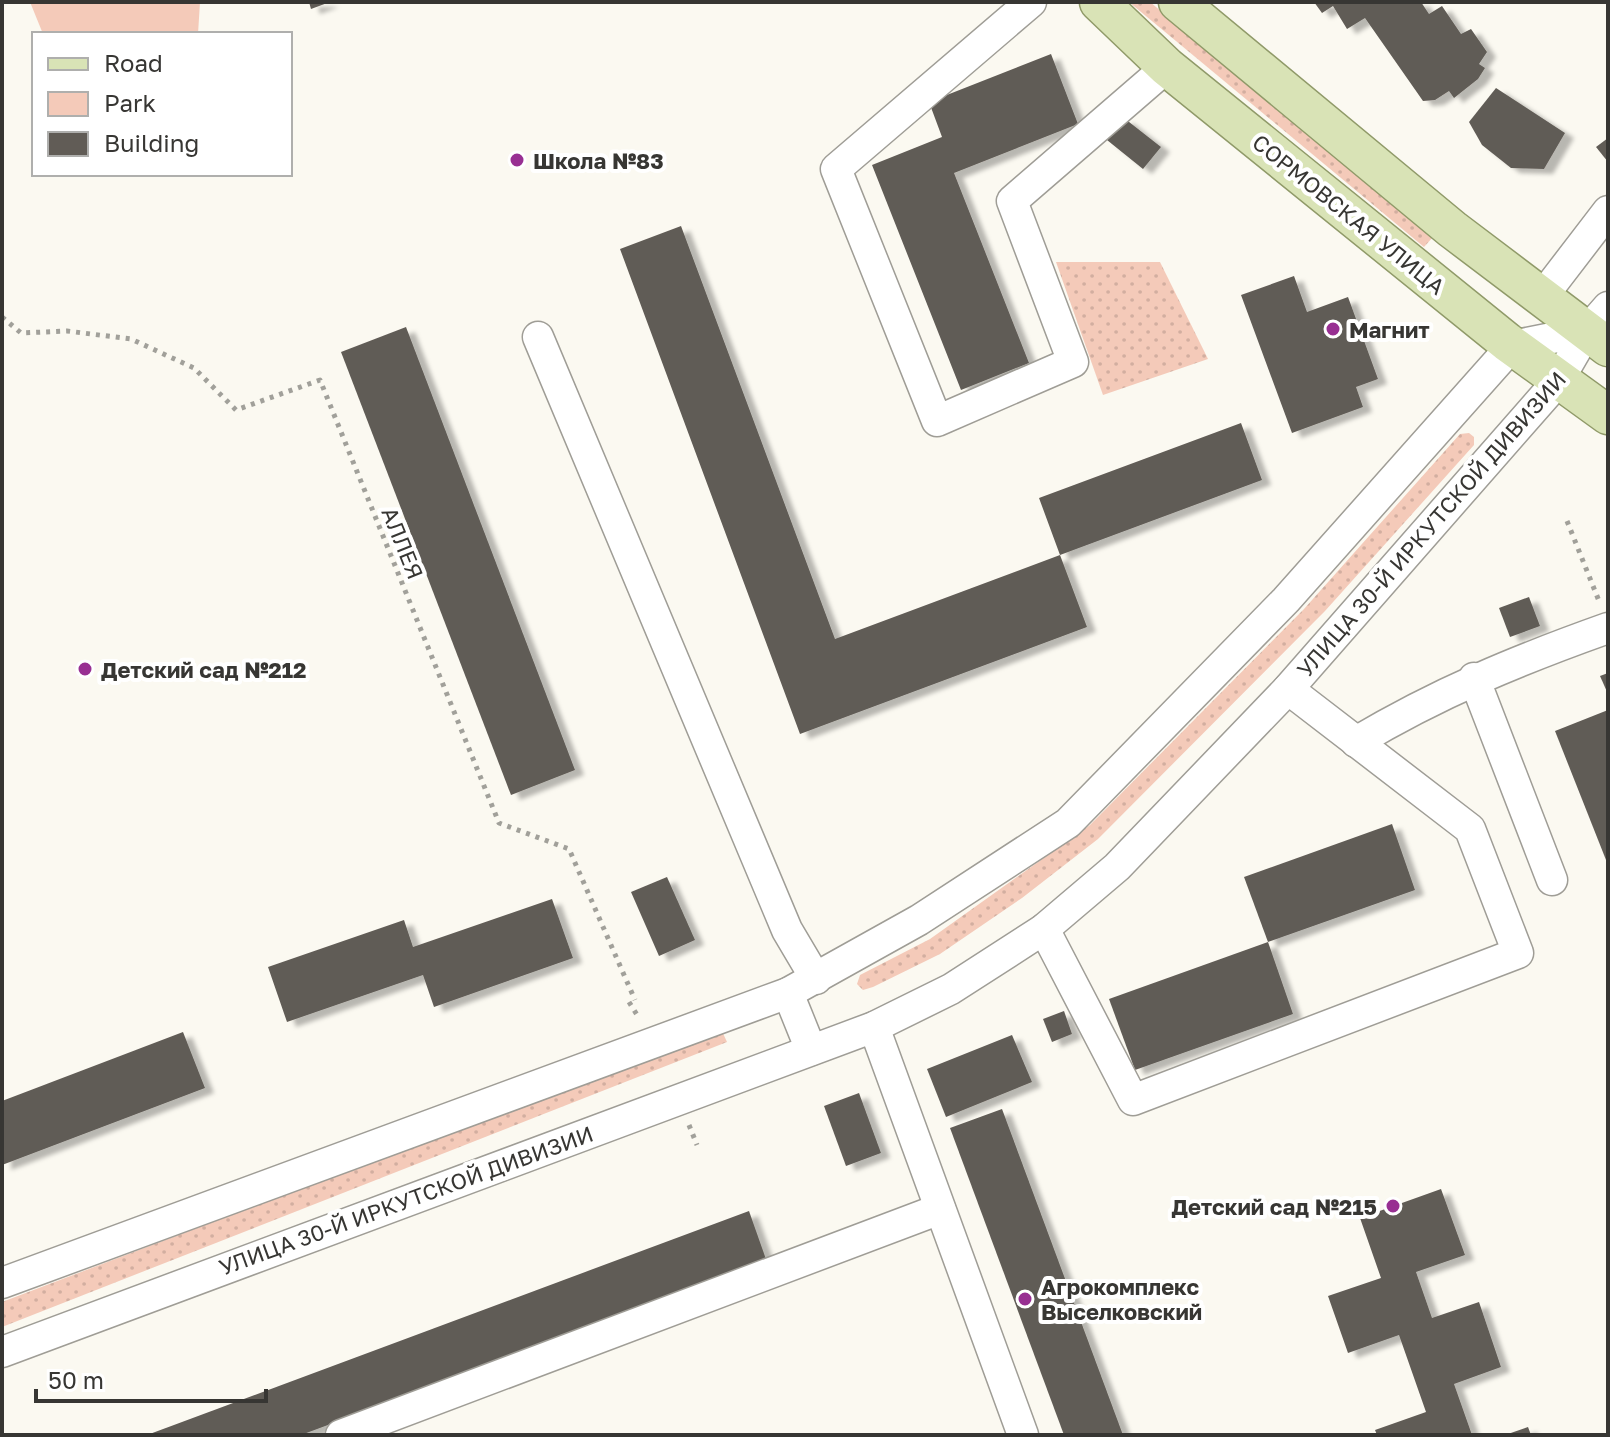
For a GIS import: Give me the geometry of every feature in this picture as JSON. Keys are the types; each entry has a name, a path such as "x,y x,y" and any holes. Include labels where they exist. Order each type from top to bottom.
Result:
{"main road":[{"name":"СОРМОВСКАЯ УЛИЦА","path":"1099,2 1167,67 1512,346 1608,415"},
{"path":"1178,2 1452,229 1542,297 1601,328"}],"street":[{"path":"1031,2 836,169 937,421 1073,362 1012,201 1167,67"},
{"path":"1542,297 1608,211"},
{"name":"УЛИЦА 30-Й ИРКУТСКОЙ ДИВИЗИИ","path":"1512,346 1601,328"},
{"name":"УЛИЦА 30-Й ИРКУТСКОЙ ДИВИЗИИ","path":"2,1352 874,1027 951,989 1044,929 1117,867 1288,689 1601,328"},
{"path":"538,337 787,930 816,979"},
{"path":"2,1283 788,993 919,920 1068,823 1286,600 1512,346"},
{"path":"1356,742 1422,702 1605,619"},
{"path":"1474,678 1552,880"},
{"path":"1044,929 1133,1100 1518,953 1470,829 1288,689"},
{"path":"788,993 811,1050"},
{"path":"874,1027 1023,1435"},
{"path":"341,1435 940,1209"}],"path":[{"name":"АЛЛЕЯ","path":"2,317 21,333 67,331 131,339 194,368 236,410 320,380 499,823 569,849 635,1000"},
{"path":"1567,521 1605,619"}],"green space":[{"path":"30,2 200,2 198,32 42,32"},
{"path":"1129,2 1150,2 1433,237 1424,247"},
{"path":"1056,262 1160,262 1208,359 1103,395"},
{"path":"1469,433 1474,437 1474,445 1325,611 1098,839 1022,898 940,954 873,987 863,990 857,984 860,975 930,939 1090,825 1304,609 1460,434"},
{"path":"721,1029 727,1042 2,1327 2,1302"}],"building":[{"path":"309,2 330,2 311,9"},
{"path":"1314,2 1421,2 1429,14 1442,6 1461,34 1471,29 1487,52 1479,64 1485,68 1478,79 1454,98 1449,91 1435,100 1423,101 1365,18 1347,29 1333,6 1322,13"},
{"path":"1051,54 1078,124 954,173 1029,363 961,390 872,165 942,137 929,102"},
{"path":"1496,88 1565,133 1544,169 1511,168 1482,145 1469,122"},
{"path":"1124,118 1161,147 1143,169 1107,140"},
{"path":"1608,138 1608,162 1596,147"},
{"path":"681,226 835,639 1060,555 1087,627 800,734 620,249"},
{"path":"1294,276 1307,312 1348,297 1378,379 1356,387 1363,407 1292,433 1241,295"},
{"path":"406,327 575,770 511,795 341,352"},
{"path":"1241,423 1262,480 1060,555 1039,498"},
{"path":"1529,597 1540,626 1510,637 1499,608"},
{"path":"1608,673 1608,694 1600,676"},
{"path":"1608,710 1608,865 1555,731"},
{"path":"1392,824 1415,890 1268,942 1244,877"},
{"path":"667,877 695,940 659,956 631,892"},
{"path":"552,899 573,958 434,1007 423,975 287,1022 268,967 404,920 413,947"},
{"path":"1268,942 1293,1014 1135,1070 1109,999"},
{"path":"1064,1011 1072,1034 1052,1042 1043,1019"},
{"path":"183,1032 205,1088 2,1165 2,1101"},
{"path":"1012,1035 1032,1082 946,1117 927,1069"},
{"path":"859,1093 881,1153 846,1166 824,1106"},
{"path":"1002,1109 1123,1435 1064,1435 950,1128"},
{"path":"1441,1189 1465,1255 1416,1272 1432,1318 1479,1302 1501,1367 1454,1384 1472,1435 1377,1435 1375,1430 1426,1412 1399,1335 1348,1353 1328,1296 1381,1278 1360,1218"},
{"path":"749,1211 767,1262 301,1435 147,1435"},
{"path":"1528,1427 1531,1435 1505,1435"}],"place":[{"name":"Школа №83","path":"517,160"},
{"name":"Магнит","path":"1333,329"},
{"name":"Детский сад №212","path":"85,669"},
{"name":"Детский сад №215","path":"1393,1206"},
{"name":"Агрокомплекс Выселковский","path":"1025,1299"}]}
